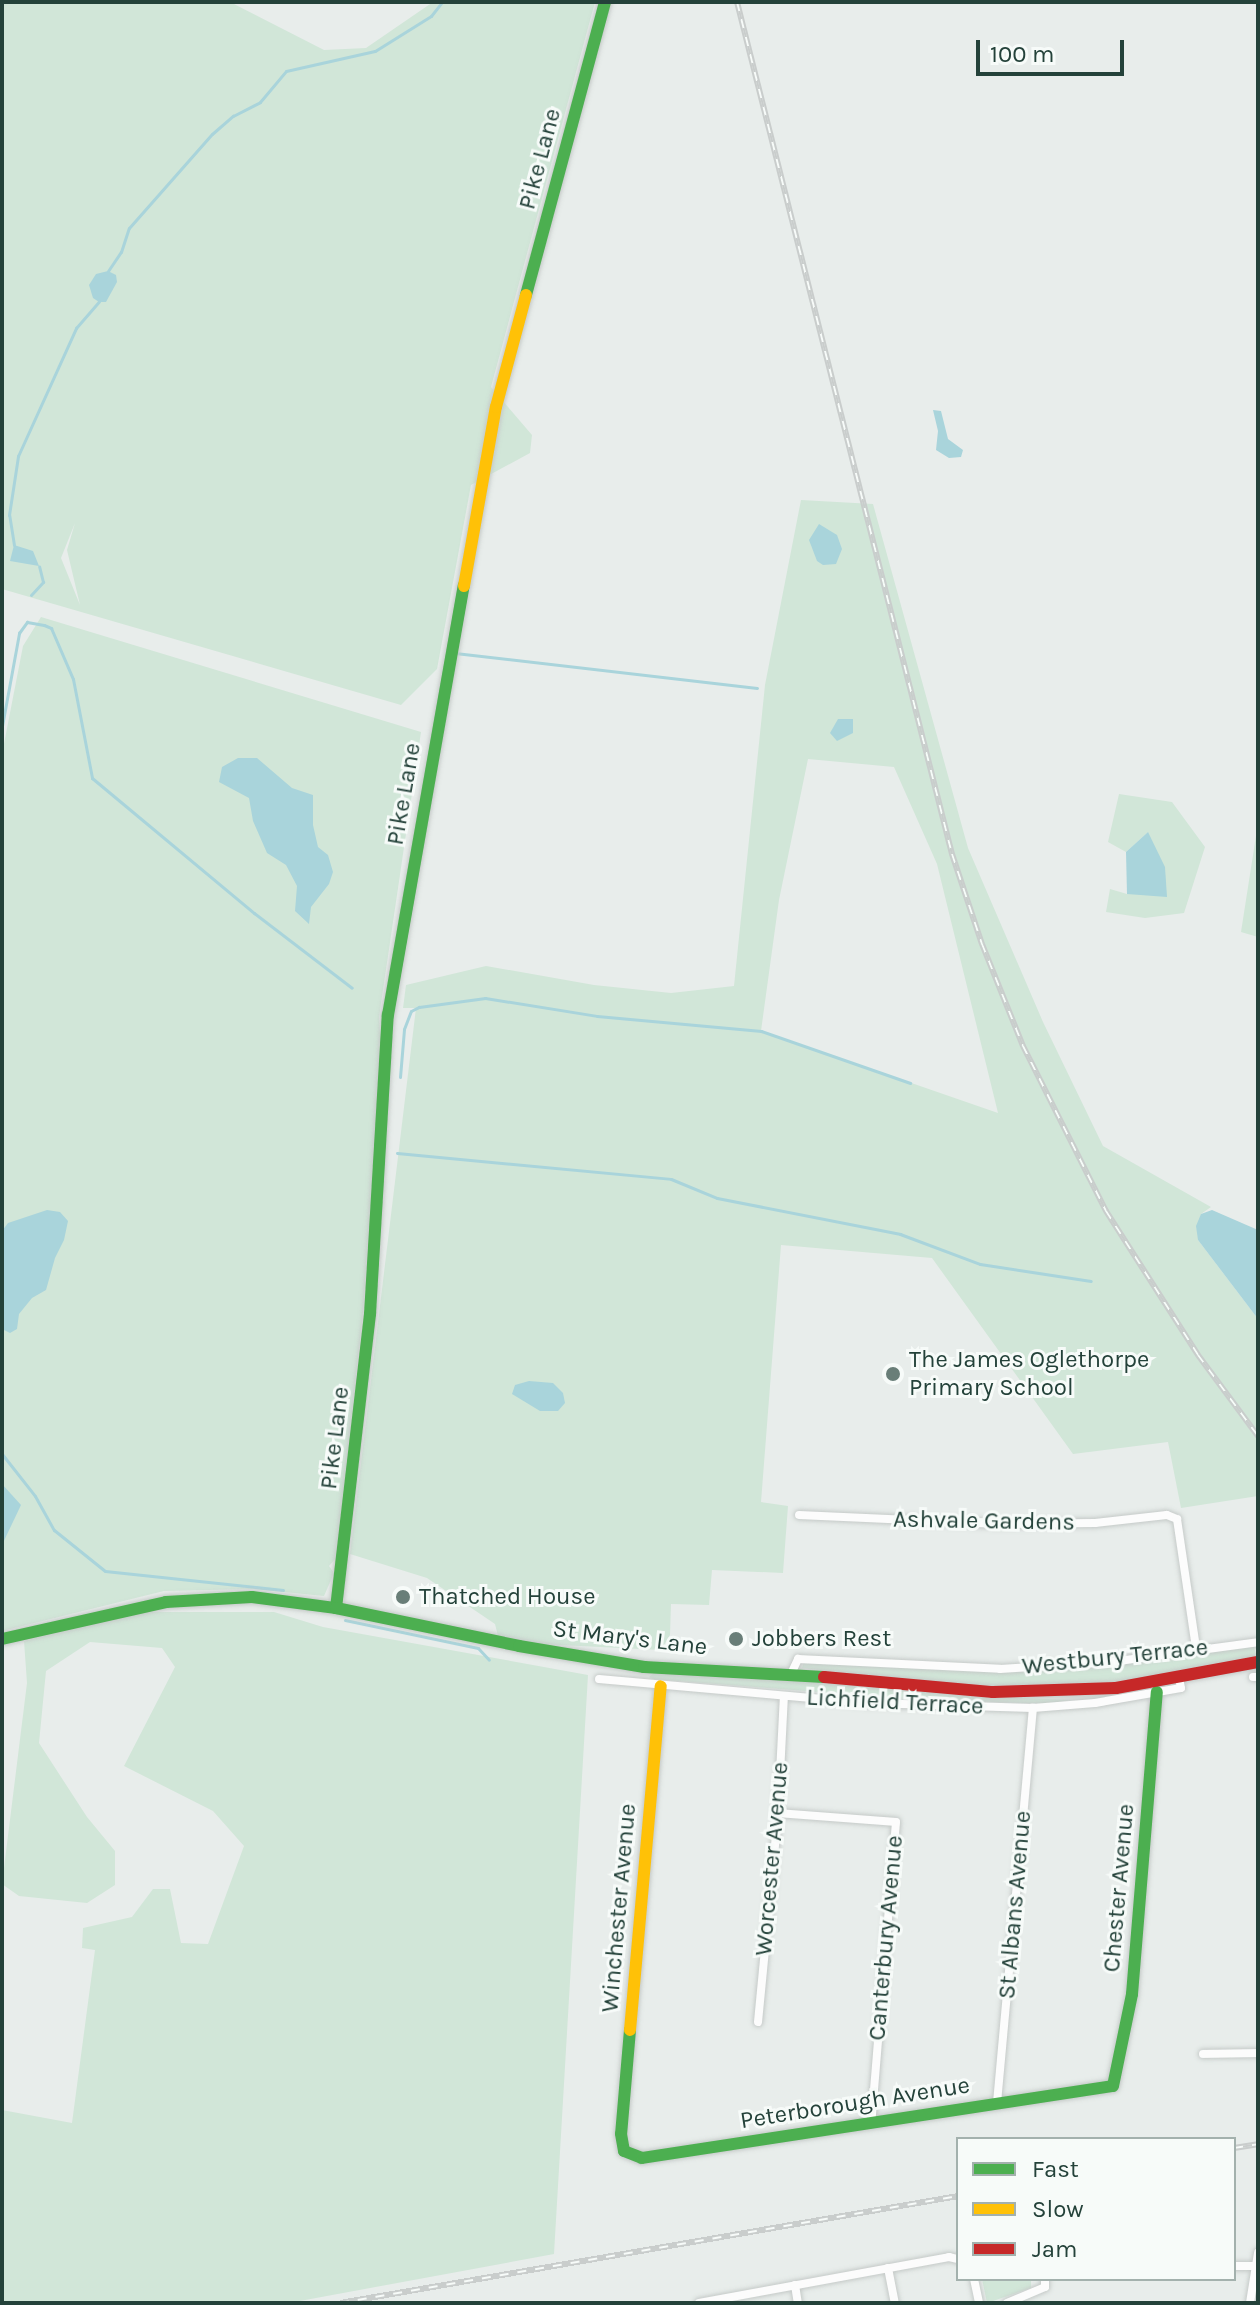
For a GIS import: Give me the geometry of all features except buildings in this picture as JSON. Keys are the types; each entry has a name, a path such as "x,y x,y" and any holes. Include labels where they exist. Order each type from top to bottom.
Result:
{"street":[{"name":"Pike Lane","path":"336,1608 370,1314 388,1015 408,894 496,407 605,2"},
{"name":"Ashvale Gardens","path":"799,1515 1009,1524 1095,1523 1167,1515 1177,1519 1196,1648"},
{"name":"St Mary's Lane","path":"2,1639 109,1612 208,1597 252,1597 336,1608 519,1646 644,1667 791,1674 885,1685 1014,1693 1116,1688 1258,1662"},
{"name":"Westbury Terrace","path":"791,1674 798,1659 1000,1669 1100,1664 1196,1648 1258,1642"},
{"path":"643,1684 644,1667"},
{"name":"Lichfield Terrace","path":"599,1679 784,1696 1033,1708 1095,1703 1181,1688 1179,1678"},
{"name":"Winchester Avenue","path":"621,2134 661,1686"},
{"name":"Chester Avenue","path":"1113,2086 1132,1994 1157,1692"},
{"name":"Worcester Avenue","path":"758,2022 778,1813 784,1696"},
{"name":"St Albans Avenue","path":"997,2103 1033,1708"},
{"name":"Canterbury Avenue","path":"778,1813 896,1822 871,2124"},
{"path":"1203,2054 1258,2053"},
{"name":"Peterborough Avenue","path":"621,2134 624,2151 642,2158 1113,2086"},
{"path":"1250,2303 1258,2253"},
{"path":"699,2303 954,2258"},
{"path":"1236,2266 1255,2266"},
{"path":"888,2268 895,2303"},
{"path":"974,2281 979,2303"},
{"path":"1007,2303 1045,2287 1045,2281"},
{"path":"795,2285 798,2303"}],"green space":[{"path":"2,2 230,2 324,50 366,48 433,2 595,2 491,387 532,435 530,453 471,485 437,669 401,705 2,589","holes":["75,523 67,550 80,605 61,558"]},
{"path":"801,500 873,504 968,848 1043,1022 1103,1146 1211,1207 1201,1214 1198,1240 1258,1319 1258,1496 1181,1508 1168,1442 1073,1454 932,1258 781,1245 761,1502 788,1506 783,1573 712,1570 709,1605 671,1604 670,1635 661,1650 540,1644 498,1636 495,1624 427,1578 350,1554 416,1008 403,1008 406,985 486,966 594,985 671,993 734,986 765,685","holes":["808,759 894,767 937,864 998,1113 761,1031 779,900"]},
{"path":"41,617 421,732 379,1017 381,1053 363,1312 336,1558 329,1566 334,1573 324,1596 254,1589 164,1591 2,1631 2,754 23,646"},
{"path":"1119,794 1172,802 1205,847 1184,913 1145,918 1106,912 1110,889 1127,894 1148,832 1126,852 1108,842"},
{"path":"1258,823 1258,937 1241,932"},
{"path":"139,1612 274,1612 323,1627 588,1675 554,2254 289,2303 2,2303 2,2110 72,2123 95,1950 82,1948 83,1928 132,1917 153,1889 170,1889 181,1943 208,1944 244,1846 213,1811 124,1766 175,1667 162,1648 90,1642 46,1671 39,1743 87,1817 115,1851 115,1885 87,1903 19,1896 2,1884 27,1683 24,1641"},
{"path":"1247,1644 1254,1647 1256,1654 1252,1660 1129,1682 990,1688 802,1668 804,1662 1003,1672 1093,1668"},
{"path":"654,1673 788,1678 978,1696 1069,1700 1051,1704 907,1699 649,1677"},
{"path":"982,2281 1031,2281 1031,2288 987,2303"}],"water":[{"path":"108,271 116,275 117,282 106,302 99,302 93,298 89,285 96,274"},
{"path":"933,410 941,411 948,439 963,450 961,457 949,458 936,450 938,431"},
{"path":"819,524 837,535 842,549 836,564 823,565 817,561 809,540"},
{"path":"14,545 33,551 39,566 10,561"},
{"path":"838,719 853,719 853,733 837,741 830,733"},
{"path":"238,758 257,758 292,788 313,795 313,825 318,847 328,855 333,872 329,884 311,907 309,924 295,911 297,886 286,865 267,853 253,821 249,798 219,782 222,767"},
{"path":"1148,832 1165,867 1167,897 1127,894 1126,852"},
{"path":"47,1210 60,1212 68,1221 64,1240 46,1290 32,1298 19,1314 17,1329 10,1333 2,1329 2,1231 8,1223"},
{"path":"1212,1210 1258,1230 1258,1319 1198,1240 1196,1226 1201,1214"},
{"path":"529,1381 553,1383 563,1393 565,1403 558,1411 540,1411 512,1394 515,1385"},
{"path":"2,1484 21,1505 2,1545"}],"waterway":[{"path":"108,271 121,252 129,228 212,134 233,116 260,102 286,71 375,51 431,16 442,2"},
{"path":"14,545 9,515 18,456 76,328 99,302"},
{"path":"31,595 43,582 39,566"},
{"path":"2,726 19,633 27,622 51,628 73,679 92,778 254,913 352,988"},
{"path":"455,653 757,688"},
{"path":"400,1077 404,1029 411,1011 419,1007 485,998 597,1016 761,1031 910,1083"},
{"path":"397,1153 671,1179 717,1198 900,1234 980,1264 1091,1281"},
{"path":"2,1454 35,1496 54,1530 105,1571 283,1590"},
{"path":"345,1620 478,1648 489,1660"}],"railway":[{"path":"737,2 952,854 982,944 1023,1046 1106,1211 1198,1355 1258,1436"},
{"path":"1236,2148 1258,2144"},
{"path":"340,2303 956,2196"}],"traffic: fast":[{"path":"526,295 605,2"},
{"path":"336,1608 370,1314 388,1015 464,586"},
{"path":"2,1639 166,1602 252,1597 336,1608 519,1646 644,1667 824,1677"},
{"path":"630,2030 621,2134 624,2151 642,2158 1113,2086 1132,1994 1157,1692"}],"traffic: slow":[{"path":"464,586 496,407 526,295"},
{"path":"630,2030 661,1686"}],"traffic: jam":[{"path":"824,1677 993,1692 1116,1688 1258,1662"}],"place":[{"name":"The James Oglethorpe Primary School","path":"893,1374"},
{"name":"Thatched House","path":"403,1597"},
{"name":"Jobbers Rest","path":"736,1639"}]}
